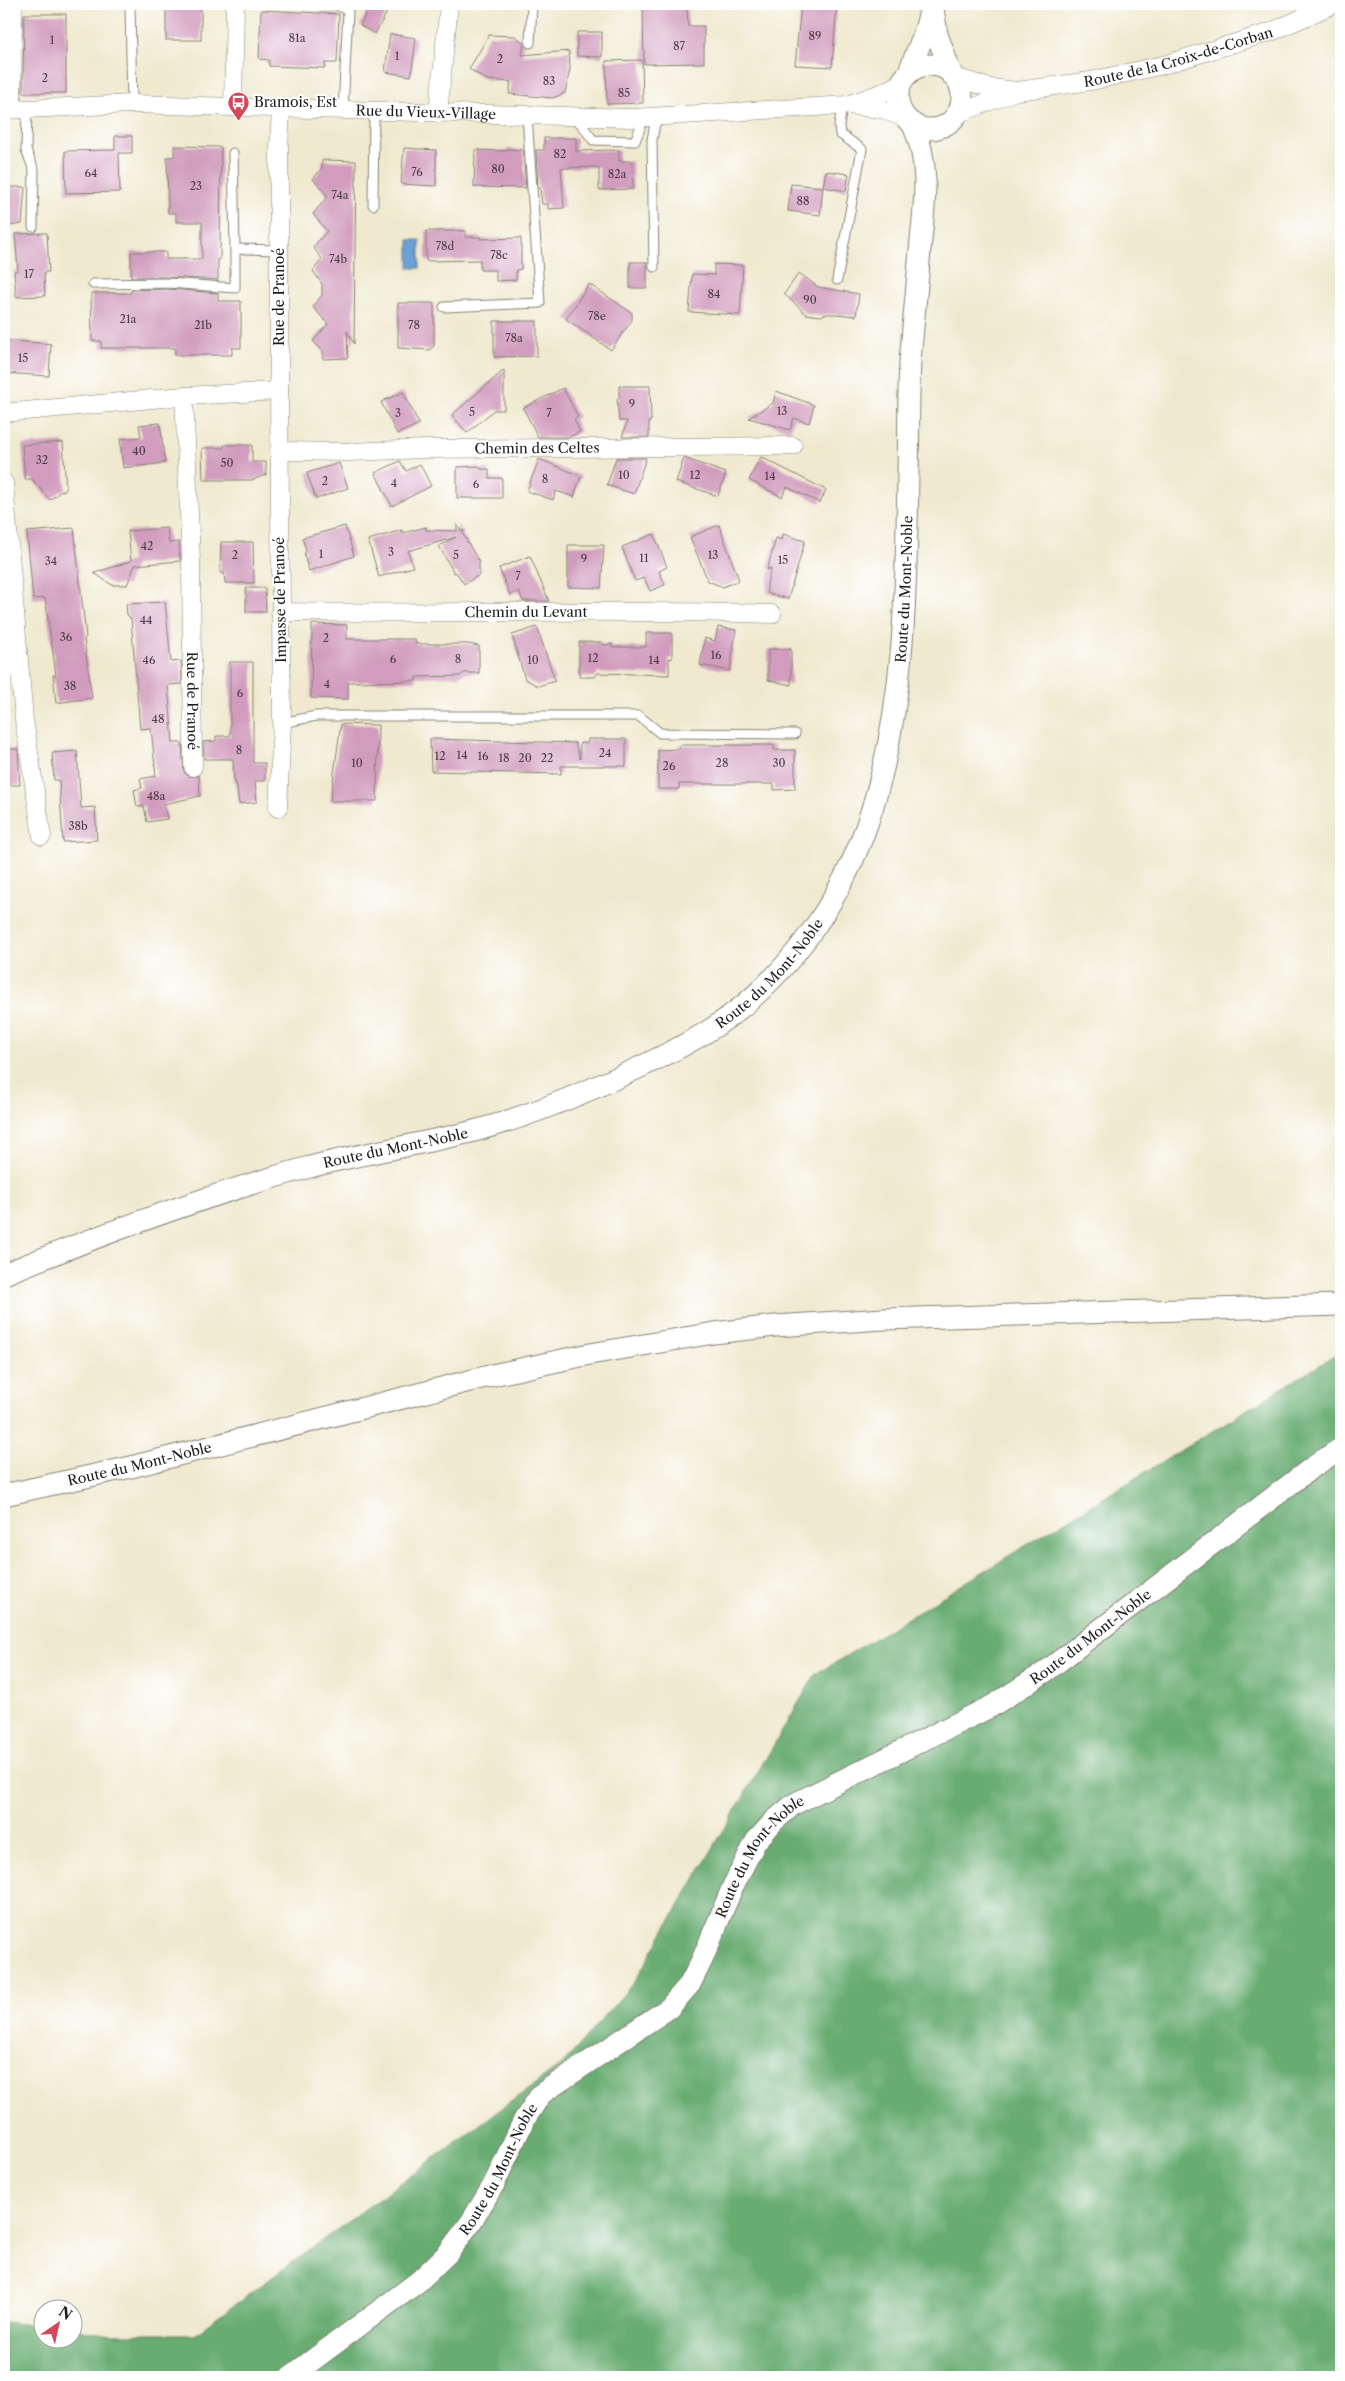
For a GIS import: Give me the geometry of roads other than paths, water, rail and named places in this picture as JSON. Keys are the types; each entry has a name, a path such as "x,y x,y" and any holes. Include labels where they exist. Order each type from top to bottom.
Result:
{"street":[{"path":"13,4 14,109"},
{"path":"233,107 235,4"},
{"path":"438,113 449,4"},
{"path":"932,4 937,34 962,94 961,105 953,118 934,129 923,128 909,121 898,100 904,78 924,34 932,4"},
{"name":"Route de la Croix-de-Corban","path":"953,75 990,88 1017,91 1091,81 1164,66 1270,32 1334,4"},
{"path":"904,78 920,67 929,65 943,68 953,75"},
{"name":"Rue du Vieux-Village","path":"845,105 884,92 904,78"},
{"name":"Route de la Croix-de-Corban","path":"953,118 1017,91"},
{"name":"Rue du Vieux-Village","path":"14,109 132,104 650,118 845,105 882,109 909,121"},
{"name":"Rue de Pranoé","path":"279,391 281,108"},
{"name":"Route du Mont-Noble","path":"926,178 936,149 953,118"},
{"name":"Route du Mont-Noble","path":"4,1274 51,1254 250,1184 318,1165 473,1131 540,1110 573,1097 632,1071 708,1031 758,991 792,955 824,912 856,851 872,810 893,722 904,626 910,367 926,178 921,145 909,121"},
{"path":"4,413 184,396 279,391"},
{"name":"Impasse de Pranoé","path":"278,808 282,723 279,391"},
{"name":"Rue de Pranoé","path":"184,396 191,560 193,767"},
{"name":"Chemin des Celtes","path":"279,451 349,452 426,449 793,446"},
{"path":"4,483 24,720 42,836"},
{"name":"Chemin du Levant","path":"280,612 430,614 685,611 772,614"},
{"name":"Route du Mont-Noble","path":"4,1495 131,1467 497,1374 590,1354 714,1333 775,1326 884,1319 1341,1305"},
{"name":"Route du Mont-Noble","path":"290,2377 419,2281 448,2254 471,2222 494,2184 524,2120 541,2094 669,2008 690,1984 756,1841 774,1821 794,1804 992,1706 1045,1672 1310,1469 1341,1448"}],"lane":[{"path":"130,4 132,104"},
{"path":"336,4 348,11 343,110"},
{"path":"530,43 532,4"},
{"path":"837,280 862,149 840,134 838,126 845,105"},
{"path":"14,109 34,170 33,227"},
{"path":"373,205 374,111"},
{"path":"444,307 540,303 527,116"},
{"path":"650,118 654,267"},
{"path":"94,284 168,283 236,288 234,153"},
{"path":"235,249 279,250"},
{"path":"282,723 316,716 639,716 660,733 795,734"}],"water":[{"path":"409,240 420,240 420,268 409,268"}],"place":[{"name":"Bramois, Est","path":"238,121"}]}
